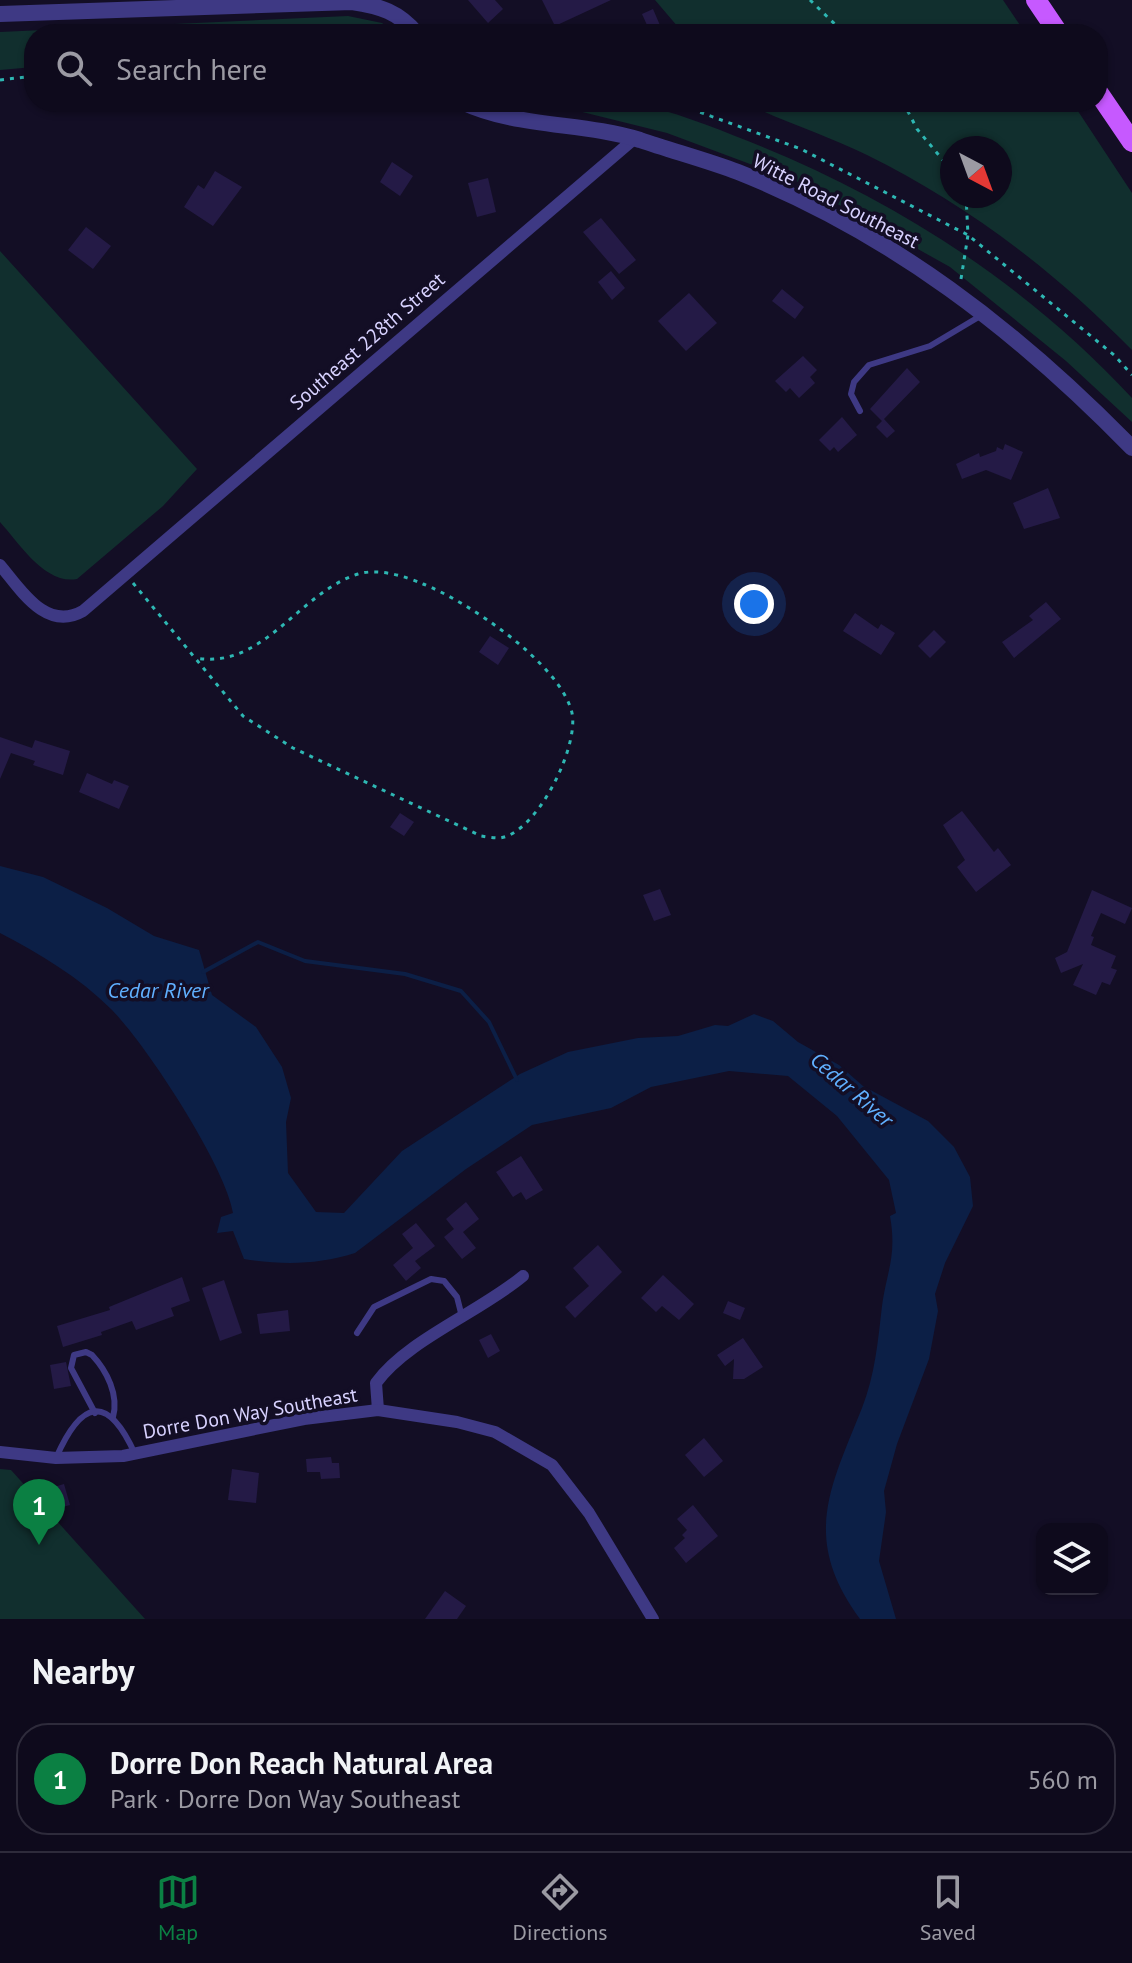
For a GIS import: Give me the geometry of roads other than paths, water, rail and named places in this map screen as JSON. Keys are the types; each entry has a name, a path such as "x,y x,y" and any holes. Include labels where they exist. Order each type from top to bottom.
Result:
{"main road":[{"path":"1036,0 1052,24"},
{"path":"1108,107 1132,142"}],"street":[{"path":"0,14 352,2 392,12 409,24"},
{"name":"Witte Road Southeast","path":"493,112 634,139 737,172 898,252 985,313 1069,383 1132,448"},
{"name":"Southeast 228th Street","path":"0,565 41,611 56,617 69,617 83,611 634,139"},
{"path":"378,1410 376,1383 396,1359 463,1319 523,1276"},
{"name":"Dorre Don Way Southeast","path":"0,1452 56,1458 135,1454 304,1419 378,1410 457,1422 495,1432 552,1465 589,1513 653,1619"}],"lane":[{"path":"860,411 851,394 854,382 869,365 930,346 985,313"},
{"path":"357,1333 374,1307 431,1279 444,1281 457,1297 463,1319"},
{"path":"95,1413 71,1368 74,1355 79,1353 92,1355 104,1371 115,1400 113,1417"},
{"path":"56,1458 70,1426 82,1415 95,1413 113,1417 135,1454"}],"water":[{"name":"Cedar River","path":"0,866 43,877 107,908 154,936 199,950 212,995 256,1027 282,1067 291,1098 286,1122 288,1173 316,1212 344,1213 402,1151 520,1074 568,1052 638,1038 678,1036 715,1025 728,1026 754,1014 773,1021 798,1042 839,1065 863,1086 928,1121 954,1147 970,1177 973,1206 945,1263 935,1294 938,1311 929,1359 897,1444 884,1491 886,1512 879,1561 896,1619 860,1619 831,1564 826,1538 832,1489 873,1370 892,1253 890,1216 896,1213 889,1180 837,1116 788,1076 729,1071 651,1087 611,1108 532,1125 466,1169 355,1253 300,1263 244,1259 233,1231 217,1233 221,1217 233,1213 216,1167 201,1137 144,1049 111,1009 86,987 0,933"}],"waterway":[{"path":"203,972 258,942 305,961 405,974 461,991 489,1022 517,1080"}],"place":[{"name":"Dorre Don Reach Natural Area","path":"39,1545"}]}
